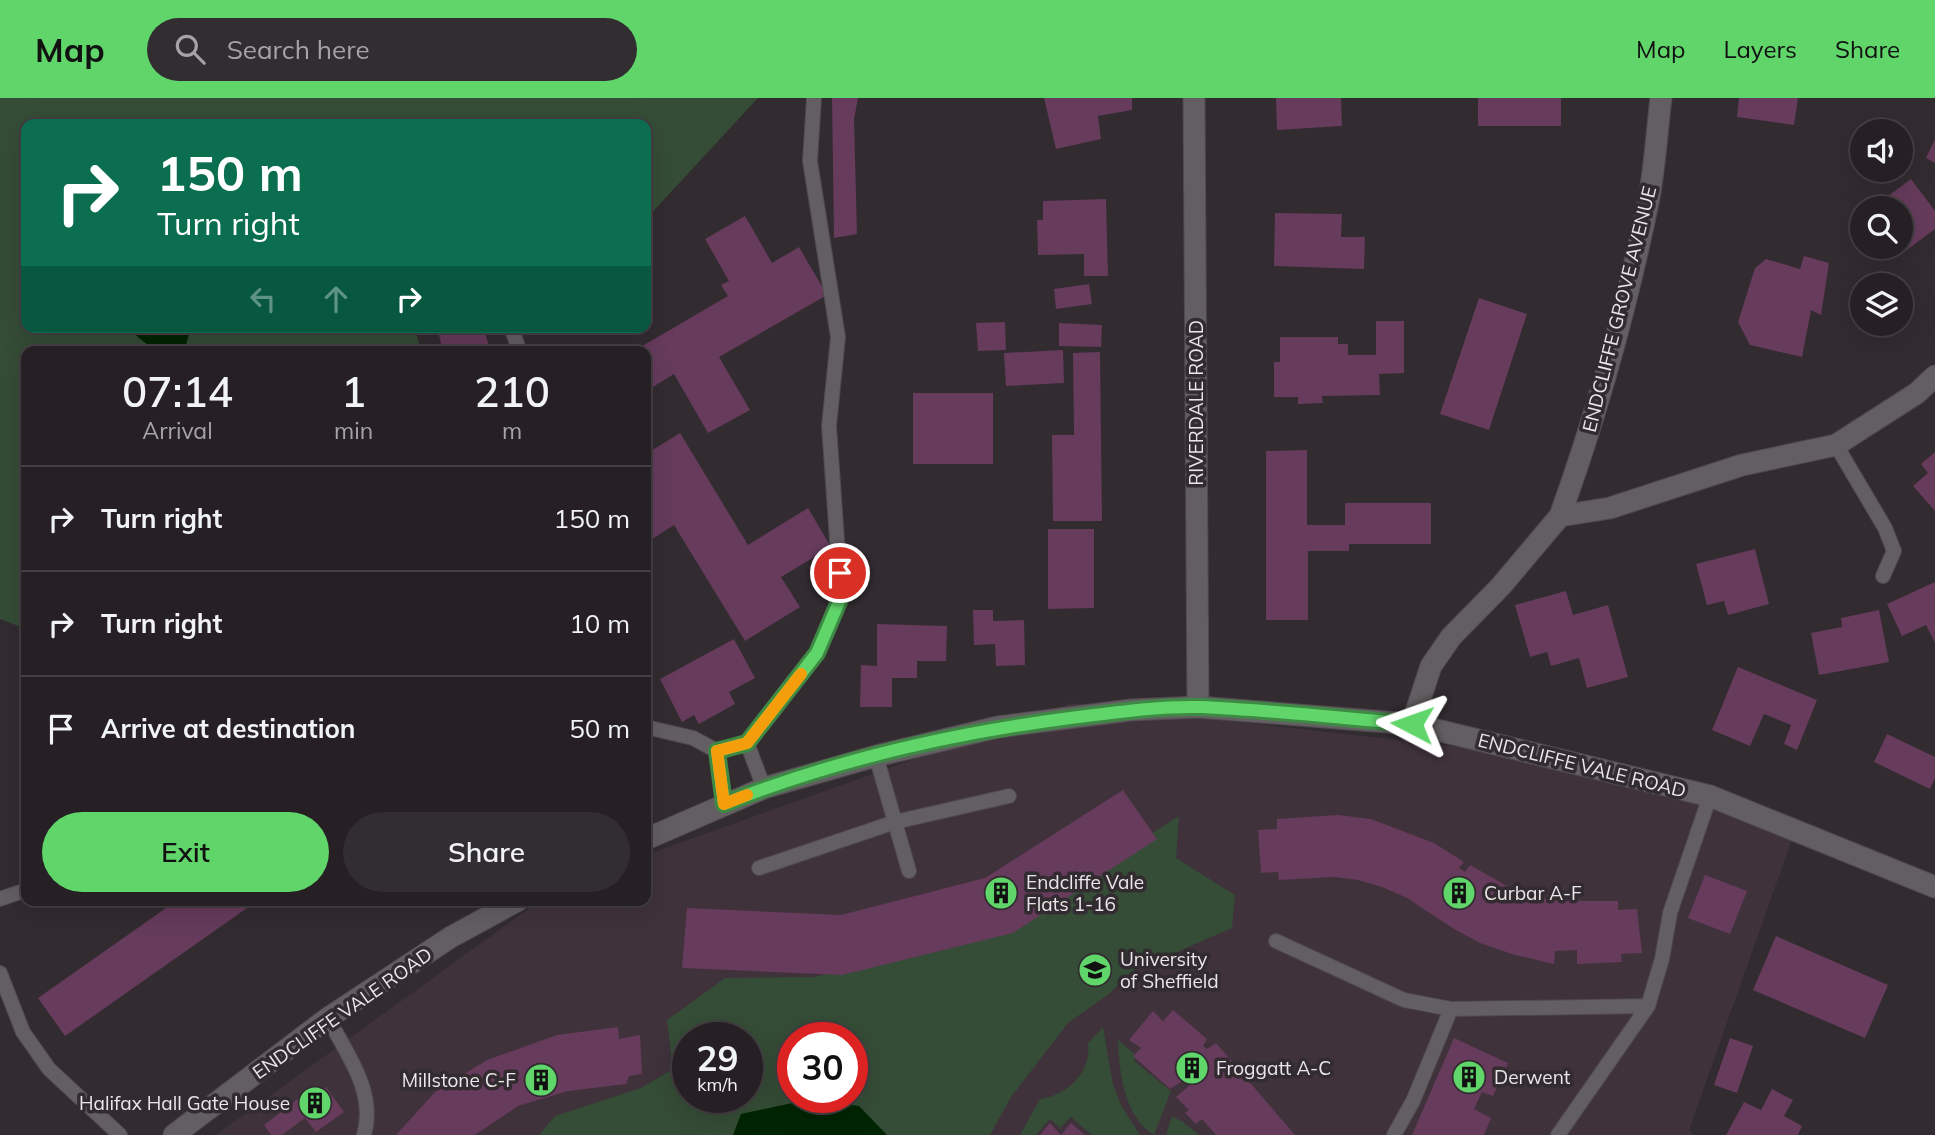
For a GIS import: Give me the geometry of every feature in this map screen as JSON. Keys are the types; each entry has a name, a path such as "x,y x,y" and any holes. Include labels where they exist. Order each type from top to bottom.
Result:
{"street":[{"name":"RIVERDALE ROAD","path":"1194,98 1198,707"},
{"name":"ENDCLIFFE GROVE AVENUE","path":"1560,516 1590,432 1628,286 1649,197 1661,98"},
{"path":"1412,724 1431,666 1451,637 1501,586 1560,516 1610,508 1742,466 1836,445 1917,393 1935,376"},
{"name":"ENDCLIFFE VALE ROAD","path":"651,837 764,788 876,756 998,727 1131,710 1198,707 1412,724 1710,796 1935,887"},
{"name":"ENDCLIFFE VALE ROAD","path":"174,1135 328,1018 451,937 508,906"}],"lane":[{"path":"651,728 693,738 717,751 747,743 817,653 841,597 829,426 838,337 810,162 814,98"},
{"path":"1836,445 1885,528 1895,551 1883,576"},
{"path":"747,743 764,788"},
{"path":"717,751 724,804"},
{"path":"876,756 909,871"},
{"path":"760,868 895,822 1009,796"},
{"path":"1566,1131 1648,1006 1662,959 1670,913 1710,796"},
{"path":"0,899 21,892"},
{"path":"1276,941 1404,1000 1451,1009 1648,1006"},
{"path":"0,973 23,1032 49,1069 120,1135"},
{"path":"1394,1135 1413,1101 1451,1009"},
{"path":"328,1018 365,1089 369,1119 364,1135"}],"shaded area":[{"path":"0,98 758,98 651,214 651,119 21,119 21,333 416,333 420,346 21,346 21,627 0,619"},
{"path":"134,333 190,333 186,346 152,346"},
{"name":"University of Sheffield","path":"1071,703 1627,766 1796,828 1689,1130 1694,1135 216,1135 532,906 651,906 651,853"},
{"path":"1179,816 1176,858 1235,895 1232,928 1131,972 1109,994 1068,1023 1011,1097 990,1135 539,1135 555,1116 641,1088 672,1070 672,1113 763,1113 763,1022 672,1022 672,1061 667,1020 725,978 815,977 1013,922"},
{"path":"1103,1027 1113,1085 1122,1107 1140,1135 1092,1135 1071,1117 1060,1128 1050,1119 1036,1135 1020,1135 1040,1099 1059,1093 1076,1081 1086,1064 1088,1043"},
{"path":"1118,1040 1137,1056 1134,1061 1171,1091 1154,1135 1136,1117 1125,1092"},
{"path":"777,1106 777,1113 866,1113 887,1135 733,1135 741,1114 763,1113 763,1109"},
{"path":"1172,1116 1183,1122 1199,1135 1166,1135"}],"building":[{"path":"832,98 858,98 854,119 857,234 834,238"},
{"path":"1044,98 1132,98 1132,110 1098,116 1101,139 1056,149"},
{"path":"1276,98 1341,98 1342,126 1277,130"},
{"path":"1478,98 1561,98 1561,126 1478,126"},
{"path":"1739,98 1798,98 1794,125 1737,117"},
{"path":"1935,139 1935,163 1926,158"},
{"path":"1907,182 1913,182 1935,211 1935,229 1913,245 1913,196 1888,196"},
{"path":"1106,199 1108,276 1084,276 1084,254 1038,255 1037,220 1043,220 1043,201"},
{"path":"1275,213 1342,214 1341,237 1365,237 1364,269 1274,266"},
{"path":"745,216 772,263 799,247 827,295 719,357 750,410 708,433 674,374 653,387 651,346 642,346 728,296 721,285 729,281 705,239"},
{"path":"1804,256 1829,263 1821,315 1811,310 1802,357 1750,345 1738,322 1755,268 1766,259 1800,269"},
{"path":"1089,284 1092,304 1056,309 1054,289"},
{"path":"1479,298 1527,314 1489,430 1440,414"},
{"path":"1376,321 1404,321 1404,373 1379,374 1380,395 1322,396 1323,403 1298,404 1298,397 1274,397 1274,362 1280,362 1280,337 1338,337 1338,344 1348,344 1348,355 1376,355"},
{"path":"1005,322 1006,350 978,351 976,323"},
{"path":"1059,323 1102,325 1101,347 1059,346"},
{"path":"438,333 485,333 489,346 442,346"},
{"path":"1063,350 1064,383 1006,386 1004,353"},
{"path":"1100,352 1102,521 1053,521 1052,435 1074,435 1073,353"},
{"path":"913,393 993,393 993,464 913,464"},
{"path":"680,433 748,545 808,508 831,547 781,577 800,607 745,641 674,525 651,540 651,482 654,480 651,475 651,451"},
{"path":"1307,450 1307,525 1345,525 1345,503 1431,503 1431,544 1349,544 1349,551 1308,551 1308,620 1266,620 1266,451"},
{"path":"1935,452 1935,511 1913,486 1928,473 1921,464"},
{"path":"1048,529 1094,529 1094,608 1048,609"},
{"path":"1755,549 1769,604 1728,615 1724,601 1707,605 1696,564"},
{"path":"1935,582 1935,643 1926,625 1902,636 1887,604"},
{"path":"1566,591 1573,615 1608,605 1628,677 1587,688 1579,658 1551,666 1547,652 1530,657 1515,605"},
{"path":"973,610 993,610 993,621 1024,620 1025,665 996,666 995,644 974,645"},
{"path":"1879,610 1889,662 1819,675 1811,633 1842,627 1841,618"},
{"path":"877,624 947,626 946,661 917,661 917,678 892,678 892,707 860,707 861,665 877,666"},
{"path":"734,639 755,678 729,692 735,704 699,724 694,715 682,722 660,679"},
{"path":"1738,667 1817,700 1797,750 1784,744 1791,725 1764,714 1750,746 1712,730"},
{"path":"1887,734 1935,757 1935,778 1930,789 1874,762"},
{"name":"Endcliffe Vale Flats 1-16","path":"1123,790 1157,839 1013,933 842,975 682,968 687,908 841,915 985,878"},
{"name":"Curbar A-F","path":"1338,815 1371,819 1434,843 1464,862 1459,868 1465,872 1470,865 1512,889 1535,897 1558,901 1618,901 1618,910 1637,909 1642,953 1621,954 1622,962 1577,964 1577,950 1555,951 1554,964 1480,943 1407,898 1382,887 1334,877 1279,880 1278,872 1261,873 1258,830 1277,829 1277,819"},
{"path":"1705,875 1747,891 1730,934 1688,918"},
{"path":"169,906 250,906 65,1036 38,998"},
{"path":"1776,936 1888,985 1865,1038 1753,990"},
{"name":"Froggatt A-C","path":"1173,1010 1207,1039 1203,1046 1207,1049 1216,1043 1295,1135 1216,1135 1202,1119 1196,1124 1185,1113 1189,1110 1176,1097 1189,1086 1184,1080 1170,1089 1133,1056 1141,1048 1129,1040 1153,1011 1163,1021"},
{"name":"Millstone C-F","path":"618,1027 619,1039 640,1035 642,1074 629,1076 626,1084 568,1091 518,1106 475,1135 396,1135 436,1091 487,1060 557,1035"},
{"name":"Derwent","path":"1454,1038 1508,1063 1493,1096 1482,1092 1474,1109 1491,1118 1484,1135 1412,1135"},
{"path":"1730,1038 1753,1046 1737,1093 1714,1085"},
{"name":"Halifax Hall Gate House","path":"313,1087 318,1093 326,1087 344,1112 316,1132 305,1118 282,1135 271,1135 264,1125"},
{"path":"1772,1089 1793,1100 1784,1116 1802,1126 1798,1135 1726,1135 1744,1102 1761,1110"},
{"path":"1050,1123 1061,1135 1040,1135"},
{"path":"1071,1123 1085,1135 1061,1135"}],"slow traffic":[{"path":"747,795 724,804 717,751 747,743 801,674"}],"place":[{"name":"Endcliffe Vale Flats 1-16","path":"1001,893"},
{"name":"Curbar A-F","path":"1459,893"},
{"name":"University of Sheffield","path":"1095,970"},
{"name":"Froggatt A-C","path":"1192,1068"},
{"name":"Derwent","path":"1469,1077"},
{"name":"Millstone C-F","path":"541,1080"},
{"name":"Halifax Hall Gate House","path":"315,1103"}],"route":[{"path":"840,573 841,597 817,653 747,743 717,751 724,804 764,788 876,756 998,727 1131,710 1198,707 1412,724"}]}
